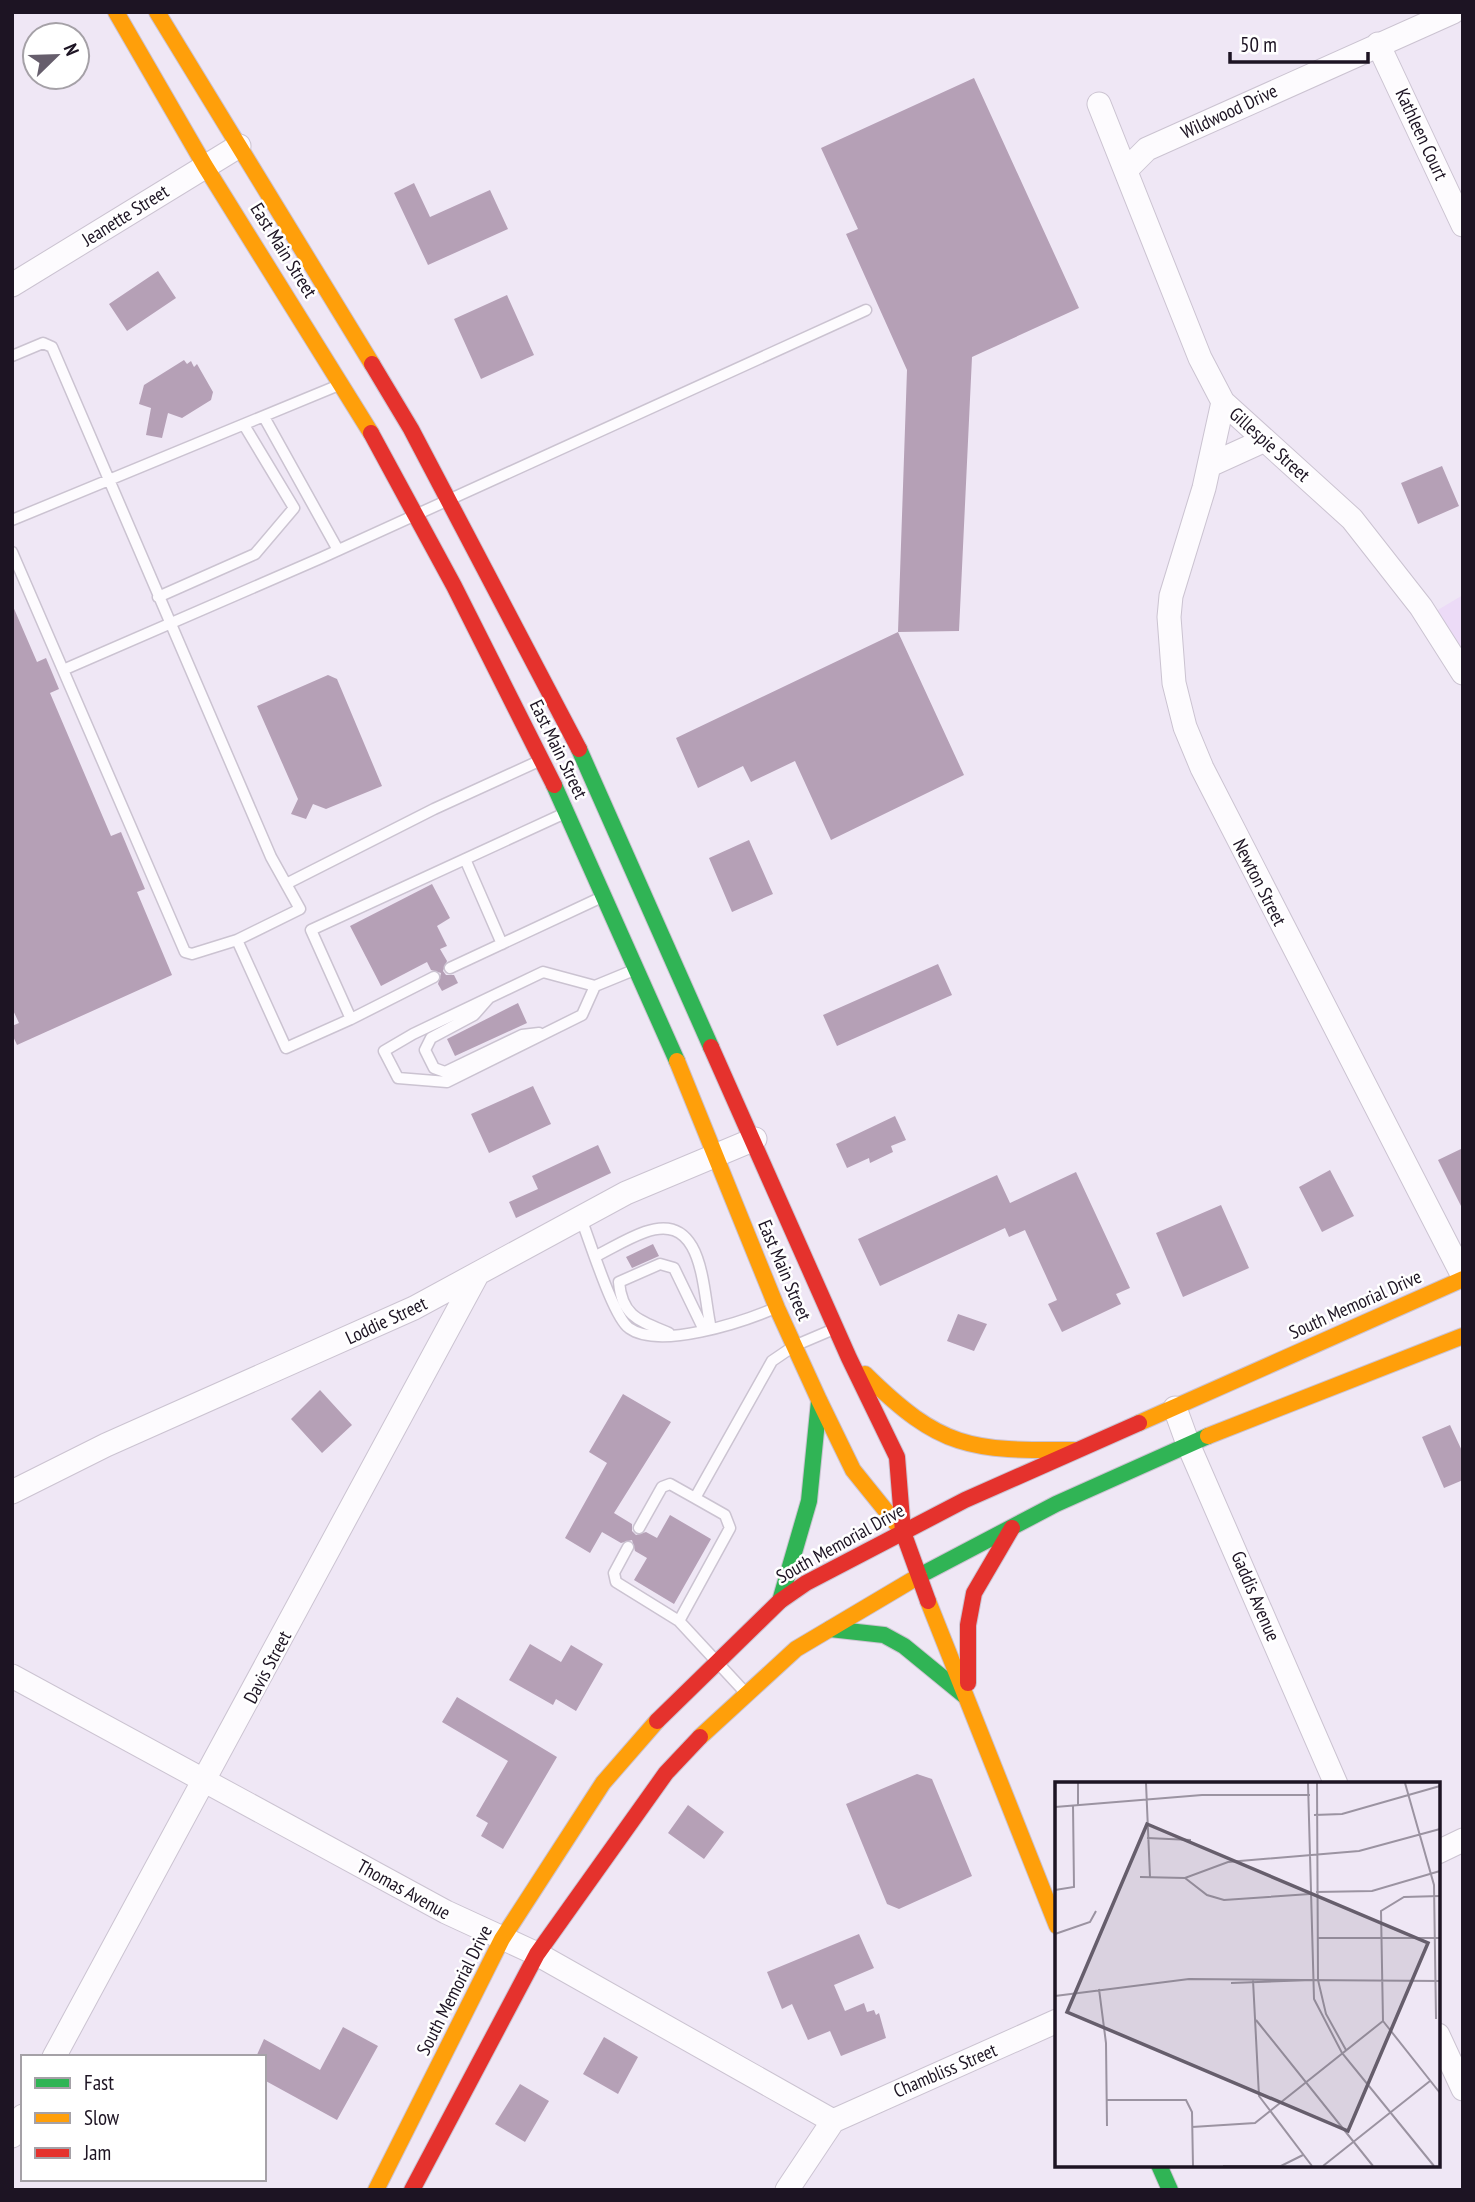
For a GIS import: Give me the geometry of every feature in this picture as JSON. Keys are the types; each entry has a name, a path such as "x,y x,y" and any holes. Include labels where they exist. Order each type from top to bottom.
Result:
{"main road":[{"name":"East Main Street","path":"116,12 205,166 342,384 414,514 541,759 637,968 777,1308 819,1400 853,1470 903,1532"},
{"name":"East Main Street","path":"157,12 411,429 565,718 755,1139 849,1358 897,1457 903,1532 1055,1921"},
{"name":"South Memorial Drive","path":"376,2190 502,1940 603,1783 661,1716 780,1601 806,1583 903,1532 1073,1450 1175,1408 1463,1277"},
{"path":"412,2190 537,1954 666,1773 745,1693 796,1649 918,1576 1188,1444 1463,1336"},
{"path":"849,1358 903,1411 941,1437 985,1450 1073,1450"},
{"path":"780,1601 809,1501 819,1400"},
{"path":"967,1698 968,1625 974,1592 1012,1528"},
{"path":"830,1629 884,1634 904,1646 967,1698"},
{"path":"1160,2167 1170,2190"}],"street":[{"name":"Wildwood Drive","path":"1127,169 1147,149 1454,12"},
{"name":"Kathleen Court","path":"1378,44 1463,225"},
{"name":"Gillespie Street","path":"1099,104 1200,358 1223,402 1352,519 1421,607 1463,673"},
{"name":"Jeanette Street","path":"12,285 239,146"},
{"name":"Newton Street","path":"1223,402 1210,465 1171,596 1171,661 1185,727 1202,768 1463,1277"},
{"path":"1210,465 1265,440"},
{"name":"Loddie Street","path":"12,1492 106,1445 332,1346 477,1275 626,1193 755,1139"},
{"name":"Davis Street","path":"55,2055 477,1275"},
{"name":"Gaddis Avenue","path":"1175,1408 1188,1444 1335,1782"},
{"name":"Thomas Avenue","path":"12,1676 502,1940 537,1954 833,2121"},
{"path":"1440,1851 1463,1840"},
{"name":"Chambliss Street","path":"833,2121 1055,2022"},
{"path":"1440,2039 1463,2089"},
{"path":"12,2136 21,2120"},
{"path":"787,2190 833,2121"}],"lane":[{"path":"63,670 338,551 449,498 866,310"},
{"path":"12,356 43,343 52,347 271,857 312,930 351,1019"},
{"path":"12,520 342,384"},
{"path":"264,417 338,551"},
{"path":"158,597 255,554 293,508 244,425"},
{"path":"12,552 185,952 192,954 236,940 300,909"},
{"path":"288,883 434,809 541,759"},
{"path":"312,930 566,813"},
{"path":"465,859 502,944"},
{"path":"450,968 604,896"},
{"path":"236,940 286,1048 435,977"},
{"path":"595,986 582,1016 447,1082 398,1078 384,1051 494,994 543,972 595,986 637,968"},
{"path":"494,994 474,1015 431,1038 425,1050 434,1068 445,1072 522,1035 547,1032"},
{"path":"580,1216 612,1301 627,1328 649,1337 730,1327 777,1308"},
{"path":"596,1256 645,1232 668,1227 685,1234 694,1247 707,1330"},
{"path":"671,1334 630,1315 620,1297 619,1282 660,1264 674,1268 707,1330"},
{"path":"695,1498 772,1361 794,1346 836,1328"},
{"path":"639,1528 662,1487 670,1484 725,1515 730,1528 679,1620"},
{"path":"628,1547 614,1573 616,1582 679,1620 745,1693"}],"shaded area":[{"path":"1463,595 1463,651 1436,611"}],"building":[{"path":"974,78 1079,308 972,357 959,631 898,632 907,370 846,234 858,229 821,148"},
{"path":"414,183 430,217 490,190 508,229 428,265 394,193"},
{"path":"158,271 176,298 127,331 109,304"},
{"path":"507,295 534,355 481,379 454,319"},
{"path":"184,360 187,364 191,361 194,367 197,364 213,392 211,400 182,418 168,413 162,438 146,435 151,408 139,404 144,385"},
{"path":"1442,466 1459,506 1418,524 1401,483"},
{"path":"12,604 37,662 46,658 59,689 50,693 111,836 121,832 145,889 137,892 172,975 17,1045 12,1034 12,1026 19,1023 12,1008"},
{"path":"898,632 964,775 831,840 795,761 751,782 743,766 698,788 676,738"},
{"path":"328,675 337,679 382,786 326,809 313,804 306,819 291,814 298,799 257,706"},
{"path":"749,840 773,894 732,912 709,858"},
{"path":"432,884 450,918 437,926 447,946 440,949 447,961 443,971 446,975 454,975 458,983 442,991 438,984 441,973 431,970 427,962 381,986 350,926"},
{"path":"938,964 952,995 837,1046 823,1015"},
{"path":"518,1003 527,1023 455,1056 447,1039"},
{"path":"533,1086 551,1124 489,1153 471,1114"},
{"path":"895,1116 906,1140 891,1146 893,1152 870,1163 869,1158 847,1168 836,1144"},
{"path":"598,1145 611,1173 516,1218 509,1202 538,1189 532,1176"},
{"path":"1463,1148 1463,1210 1438,1160"},
{"path":"1330,1170 1354,1216 1322,1232 1299,1187"},
{"path":"1076,1172 1130,1288 1116,1294 1121,1304 1062,1332 1048,1304 1057,1300 1025,1230 1009,1237 1005,1228 880,1286 858,1239 997,1175 1010,1203"},
{"path":"1221,1205 1249,1268 1183,1297 1156,1233"},
{"path":"653,1244 659,1256 632,1268 626,1257"},
{"path":"958,1314 987,1324 974,1351 947,1341"},
{"path":"320,1390 352,1425 322,1453 291,1419"},
{"path":"623,1394 671,1422 614,1513 632,1524 632,1531 636,1535 646,1532 657,1538 670,1515 711,1539 674,1604 634,1580 647,1558 635,1551 632,1540 621,1543 602,1532 590,1553 565,1538 607,1463 589,1452"},
{"path":"1450,1425 1463,1453 1463,1480 1444,1488 1422,1437"},
{"path":"530,1644 561,1662 571,1645 603,1664 576,1711 556,1699 553,1705 509,1680"},
{"path":"457,1697 557,1757 503,1849 481,1836 488,1823 476,1816 508,1761 442,1722"},
{"path":"917,1774 932,1779 972,1876 899,1909 887,1904 846,1804"},
{"path":"688,1805 724,1832 704,1859 668,1833"},
{"path":"859,1934 874,1968 834,1985 845,2011 864,2003 867,2012 874,2010 876,2015 879,2013 886,2038 841,2056 830,2031 808,2040 792,2004 782,2009 767,1972"},
{"path":"343,2027 378,2046 337,2120 266,2081 266,2055 257,2055 264,2039 320,2070"},
{"path":"604,2037 638,2057 618,2094 583,2074"},
{"path":"520,2084 549,2101 525,2142 495,2124"}],"traffic: fast":[{"path":"579,749 711,1047"},
{"path":"554,785 677,1061"},
{"path":"780,1601 809,1501 819,1401"},
{"path":"919,1576 1056,1504 1208,1436"},
{"path":"830,1629 884,1635 904,1646 965,1696"},
{"path":"1160,2167 1170,2190"}],"traffic: slow":[{"path":"116,12 205,166 371,433"},
{"path":"157,12 372,364"},
{"path":"677,1061 777,1308 819,1400 853,1470 903,1532"},
{"path":"1139,1423 1463,1279"},
{"path":"1208,1436 1463,1336"},
{"path":"865,1374 915,1418 959,1440 1008,1449 1074,1450"},
{"path":"700,1737 796,1649 919,1576"},
{"path":"928,1601 1055,1921"},
{"path":"376,2190 502,1939 603,1783 657,1721"}],"traffic: jam":[{"path":"372,364 411,429 579,749"},
{"path":"371,433 454,586 554,785"},
{"path":"711,1047 849,1358 897,1457 903,1532 928,1601"},
{"path":"657,1721 780,1601 806,1583 965,1500 1139,1423"},
{"path":"968,1683 968,1625 974,1593 1012,1528"},
{"path":"412,2190 537,1954 666,1773 700,1737"}]}
